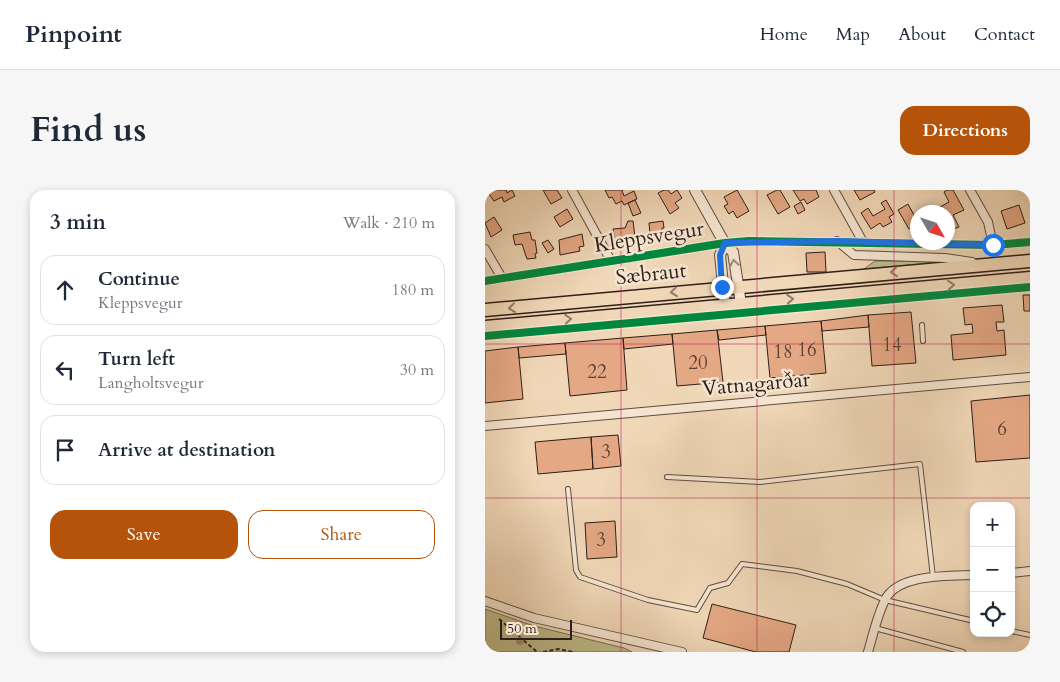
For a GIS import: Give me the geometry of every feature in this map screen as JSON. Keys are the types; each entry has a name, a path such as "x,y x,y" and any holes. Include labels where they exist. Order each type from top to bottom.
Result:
{"main road":[{"name":"Sæbraut","path":"485,310 1030,260"},
{"name":"Sæbraut","path":"485,327 1030,278"}],"street":[{"path":"571,190 611,261"},
{"path":"695,190 725,243 733,252 741,304"},
{"path":"833,190 863,242"},
{"path":"970,190 988,222 993,245"},
{"path":"837,241 854,255 945,258 984,264"},
{"name":"Kleppsvegur","path":"485,281 725,243 837,241 993,245 1030,242"},
{"path":"725,243 720,255 725,305"},
{"path":"485,249 502,278"},
{"name":"Vatnagarðar","path":"485,426 1030,377"},
{"path":"1015,573 1030,572"},
{"path":"868,652 885,600 890,592 903,583 933,577 970,575"},
{"path":"485,601 534,618 653,649 682,652"}],"lane":[{"path":"921,325 923,341"},
{"path":"667,477 760,482 920,464 933,577"},
{"path":"568,489 576,570 580,577 648,600 697,610 710,588 728,583 742,564 797,571 847,584 885,600 970,620"},
{"path":"875,628 963,652"},
{"path":"1015,631 1030,635"}],"path":[{"path":"499,619 537,652"},
{"path":"543,652 558,649 573,652"}],"shaded area":[{"path":"875,261 923,261 932,263 864,269"},
{"path":"485,609 534,626 624,648 632,652 485,652"}],"building":[{"path":"486,190 506,190 507,193 512,190 515,196 504,202 502,197 494,201"},
{"path":"543,190 557,190 562,198 551,204"},
{"path":"605,190 622,190 624,196 634,191 637,199 624,205 622,201 616,204 612,197 609,198"},
{"path":"668,190 671,194 677,190 682,198 675,203 679,208 670,214 658,193"},
{"path":"737,190 749,211 737,218 733,211 729,214 724,206 728,204 724,197"},
{"path":"780,190 790,207 778,214 767,195"},
{"path":"793,190 816,190 819,197 807,204 804,199 800,201"},
{"path":"854,190 874,190 875,192 860,200"},
{"path":"953,190 964,210 955,214 955,205 944,205 949,202 944,192"},
{"path":"635,200 641,213 633,216 628,203"},
{"path":"886,200 894,214 889,217 892,222 883,227 880,223 871,229 861,213 868,208 873,216 885,209 881,203"},
{"path":"801,202 805,210 798,214 794,206"},
{"path":"908,204 910,208 909,229 898,210"},
{"path":"1019,205 1025,223 1007,229 1001,211"},
{"path":"567,209 573,219 560,227 554,217"},
{"path":"494,217 502,230 491,237 485,223"},
{"path":"955,219 959,227 955,228"},
{"path":"628,221 633,221 635,237 622,239 623,241 615,240 613,229 625,228"},
{"path":"663,221 664,228 662,228 662,232 650,234 649,223"},
{"path":"530,232 532,240 535,240 537,253 535,254 536,258 527,259 522,244 515,245 513,235"},
{"path":"582,234 584,246 579,247 580,251 560,255 559,240"},
{"path":"548,240 554,249 548,253 542,243"},
{"path":"825,252 826,272 807,272 806,253"},
{"path":"1023,295 1030,295 1030,311 1024,311"},
{"path":"1002,305 1004,322 996,322 997,331 1004,330 1006,355 953,360 951,335 973,333 972,324 965,325 963,308"},
{"path":"911,312 916,363 872,366 868,315"},
{"path":"868,315 869,327 822,331 821,321"},
{"path":"821,321 826,373 770,378 765,326"},
{"path":"765,326 766,335 719,340 717,330"},
{"path":"717,330 723,382 677,386 672,334"},
{"path":"672,334 673,344 624,349 623,338"},
{"path":"623,338 627,390 570,396 565,343"},
{"path":"565,343 566,354 519,358 518,347"},
{"path":"518,347 523,399 485,403 485,351"},
{"path":"1030,395 1030,458 976,462 971,401"},
{"path":"618,435 621,466 593,469 591,437"},
{"path":"591,437 593,469 538,474 535,442"},
{"path":"615,521 617,557 587,559 585,523"},
{"path":"712,604 796,625 789,652 756,652 703,638"}],"cycle path":[{"path":"485,281 725,243 749,241 993,245 1030,242"},
{"path":"485,336 1030,287"}],"route":[{"path":"722,287 720,255 725,243 749,241 837,241 993,245"}]}
